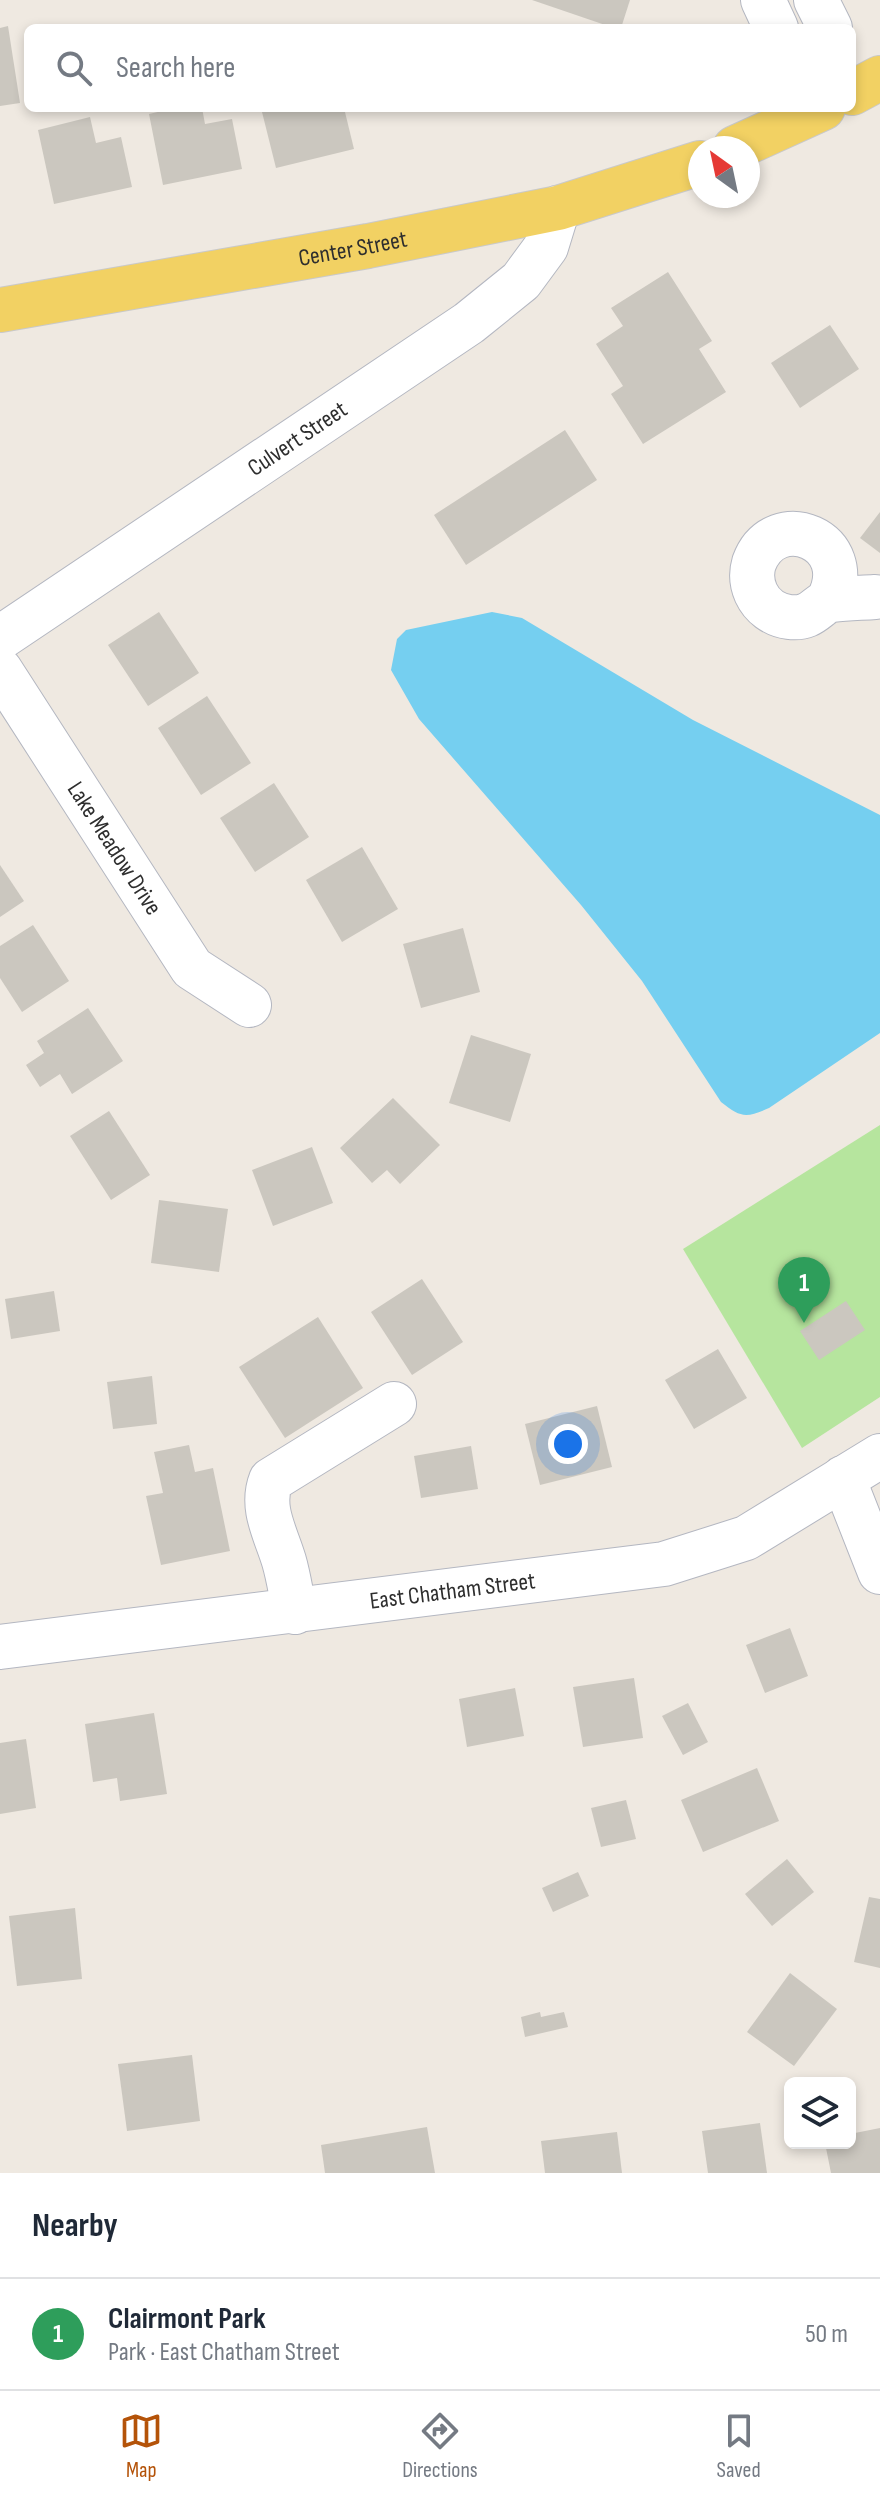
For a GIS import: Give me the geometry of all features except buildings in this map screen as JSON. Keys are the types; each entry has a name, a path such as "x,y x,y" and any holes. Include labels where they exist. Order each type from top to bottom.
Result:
{"main road":[{"path":"856,91 880,78"},
{"path":"760,137 814,112"},
{"name":"Center Street","path":"0,310 368,246 558,208 688,167"}],"street":[{"path":"763,0 774,24"},
{"path":"816,0 828,24"},
{"name":"Culvert Street","path":"0,638 469,323 521,281 546,247 558,208"},
{"path":"828,601 875,597"},
{"name":"Lake Meadow Drive","path":"0,670 192,968 249,1005"},
{"path":"295,1612 285,1563 269,1515 266,1493 271,1480 394,1404"},
{"name":"East Chatham Street","path":"0,1647 664,1564 746,1538 880,1456"},
{"path":"843,1478 880,1572"}],"green space":[{"path":"880,1125 880,1397 802,1448 683,1249"}],"water":[{"path":"492,612 522,618 693,720 880,815 880,1033 769,1108 744,1115 721,1102 642,981 581,905 419,719 391,670 397,639 406,630"}],"place":[{"name":"Clairmont Park","path":"804,1323"}]}
